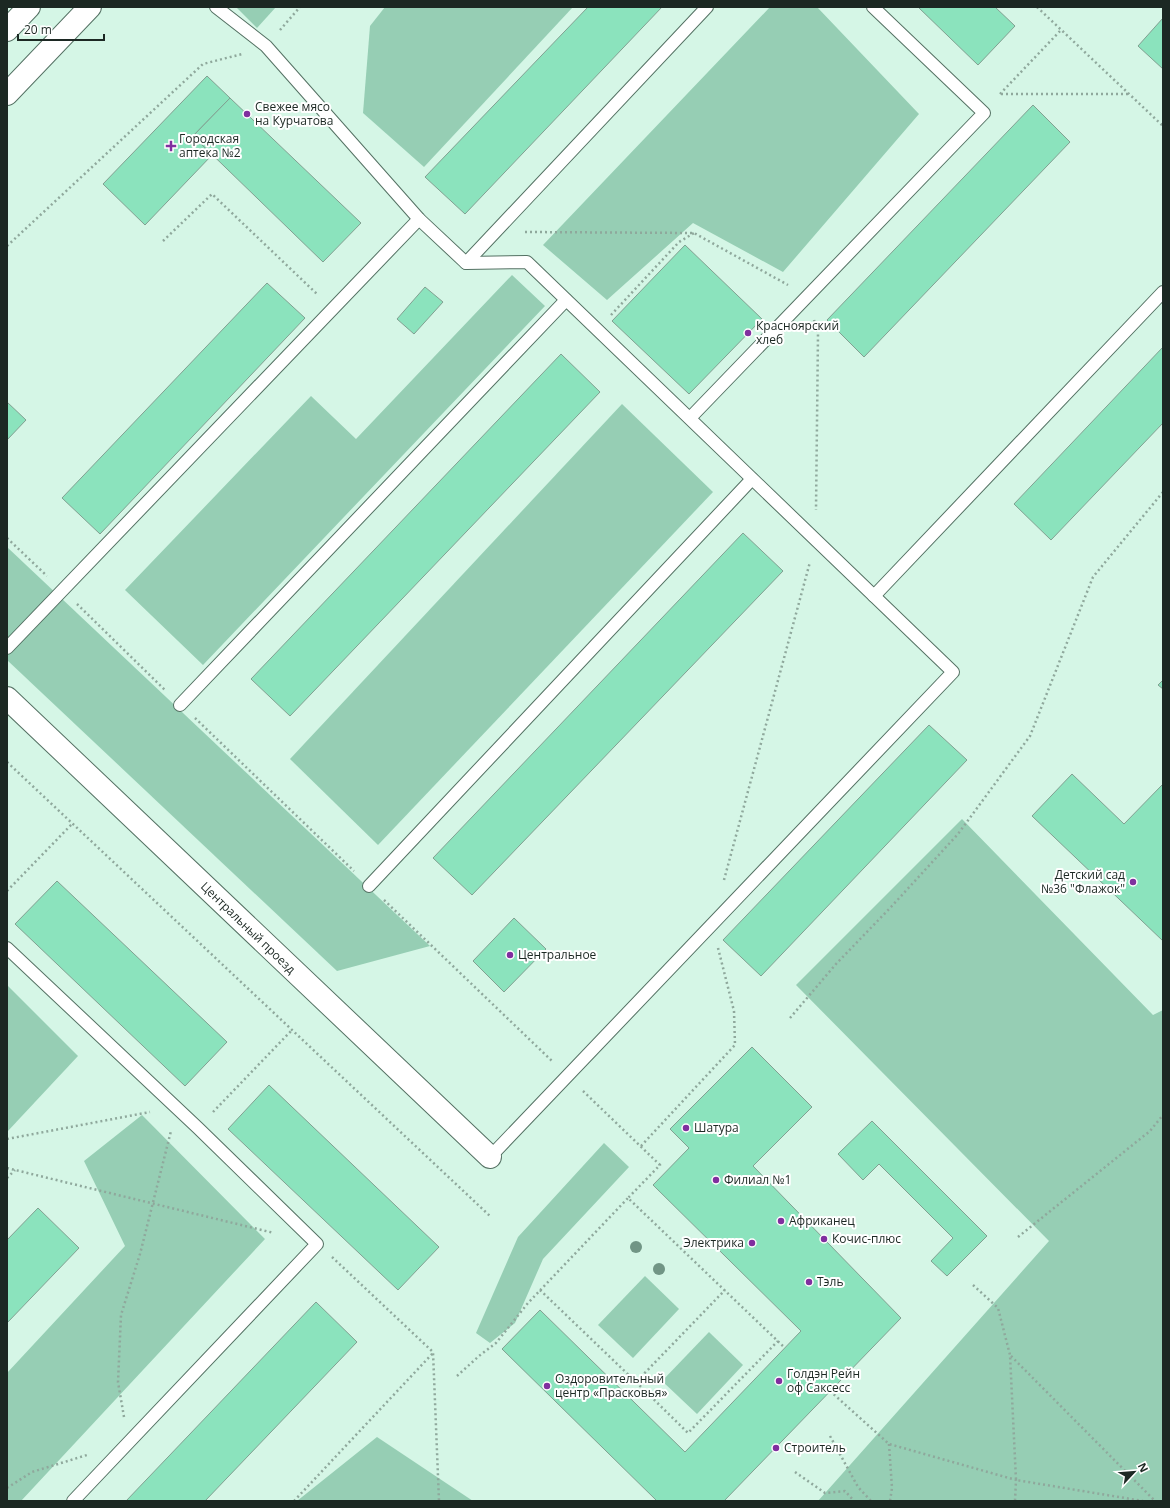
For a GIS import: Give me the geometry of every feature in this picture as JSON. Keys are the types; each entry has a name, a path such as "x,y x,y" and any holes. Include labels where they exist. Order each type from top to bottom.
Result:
{"street":[{"path":"7,30 29,7"},
{"path":"7,94 90,7"},
{"name":"Центральный проезд","path":"7,698 490,1157"}],"lane":[{"path":"216,7 266,46 419,219 466,263 527,262 953,672 490,1157"},
{"path":"466,263 706,7"},
{"path":"690,418 984,113 873,7"},
{"path":"7,648 419,219"},
{"path":"874,596 1163,292"},
{"path":"180,705 566,300"},
{"path":"369,886 752,479"},
{"path":"7,948 198,1128 317,1244 74,1501"}],"path":[{"path":"7,246 204,64 230,58 266,46 300,7"},
{"path":"1037,7 1163,126"},
{"path":"984,113 1061,30"},
{"path":"1000,94 1129,94"},
{"path":"163,241 212,194 332,309"},
{"path":"496,232 694,233 808,296 818,334 816,540 722,886"},
{"path":"597,330 679,242 694,233"},
{"path":"790,1018 836,964 958,834 1030,736 1093,577 1163,492"},
{"path":"7,538 660,1165 528,1303 496,1343 457,1376"},
{"path":"7,762 491,1217"},
{"path":"7,891 72,824"},
{"path":"641,1146 735,1045 734,1011 712,925"},
{"path":"198,1128 291,1030"},
{"path":"7,1139 176,1107 140,1254 121,1315 118,1382 129,1442"},
{"path":"1018,1237 1150,1131 1163,1116"},
{"path":"7,1168 317,1244 433,1352 439,1501"},
{"path":"7,1178 15,1170"},
{"path":"628,1198 785,1348"},
{"path":"973,1285 998,1308 1010,1355 1016,1480 1015,1501"},
{"path":"540,1290 688,1433 778,1341"},
{"path":"636,1382 724,1290"},
{"path":"294,1501 433,1352"},
{"path":"1010,1355 1155,1501"},
{"path":"830,1391 889,1444 1016,1480 1143,1501"},
{"path":"830,1436 858,1487 871,1501"},
{"path":"889,1444 892,1488 890,1501"},
{"path":"7,1488 32,1472 91,1453"},
{"path":"795,1472 825,1493 845,1491 854,1501"}],"green space":[{"path":"236,7 276,7 257,28"},
{"path":"385,7 573,7 424,167 363,113 370,26"},
{"path":"770,7 817,7 919,114 783,272 693,223 607,300 543,245"},
{"path":"512,275 545,306 203,665 125,590 311,396 356,439"},
{"path":"622,404 713,492 378,845 290,759"},
{"path":"7,547 430,946 337,971 7,660"},
{"path":"962,819 1153,1015 1163,1010 1163,1501 818,1501 1049,1241 796,985"},
{"path":"7,985 78,1056 7,1132"},
{"path":"142,1115 265,1239 21,1501 7,1501 7,1373 125,1246 84,1161"},
{"path":"604,1143 629,1167 543,1259 515,1323 490,1343 476,1333 518,1237"},
{"path":"645,1276 679,1309 633,1358 598,1325"},
{"path":"709,1332 743,1365 697,1414 662,1381"},
{"path":"377,1437 473,1501 297,1501"}],"building":[{"path":"588,7 662,7 465,214 425,177"},
{"path":"918,7 995,7 1015,26 978,65"},
{"path":"1163,18 1163,69 1138,46"},
{"name":"Городская аптека №2","path":"207,76 230,98 193,136 212,155 145,225 103,184"},
{"path":"230,98 361,223 323,262 193,136"},
{"path":"1033,105 1070,142 864,357 827,320"},
{"path":"685,245 762,319 689,394 612,321"},
{"path":"267,283 305,318 100,534 62,498"},
{"path":"425,287 443,302 414,334 397,319"},
{"path":"1163,347 1163,423 1051,540 1014,504"},
{"path":"561,354 600,392 290,716 251,679"},
{"path":"7,402 26,420 7,440"},
{"path":"743,533 783,571 472,895 433,858"},
{"path":"1163,680 1163,689 1158,685"},
{"path":"929,725 967,760 761,976 723,940"},
{"name":"Детский сад №36 \"Флажок\"","path":"1072,774 1124,824 1163,784 1163,941 1032,816"},
{"path":"57,881 227,1042 185,1086 15,924"},
{"name":"Центральное","path":"514,918 546,949 504,992 473,961"},
{"name":"Тэль","path":"752,1047 812,1107 753,1166 901,1318 724,1501 657,1501 502,1349 540,1310 685,1452 801,1331 653,1185 689,1148 670,1129"},
{"path":"269,1085 439,1247 398,1290 228,1129"},
{"path":"872,1121 987,1236 947,1276 931,1261 953,1238 879,1164 863,1180 838,1154"},
{"path":"38,1208 79,1248 7,1323 7,1240"},
{"path":"316,1302 357,1342 205,1501 126,1501"}],"place":[{"name":"Свежее мясо на Курчатова","path":"247,114"},
{"name":"Городская аптека №2","path":"171,146"},
{"name":"Красноярский хлеб","path":"748,333"},
{"name":"Детский сад №36 \"Флажок\"","path":"1133,882"},
{"name":"Центральное","path":"510,955"},
{"name":"Шатура","path":"686,1128"},
{"name":"Филиал №1","path":"716,1180"},
{"name":"Африканец","path":"781,1221"},
{"name":"Кочис-плюс","path":"824,1239"},
{"name":"Электрика","path":"752,1243"},
{"name":"Тэль","path":"809,1282"},
{"name":"Голдэн Рейн оф Саксесс","path":"779,1381"},
{"name":"Оздоровительный центр «Прасковья»","path":"547,1386"},
{"name":"Строитель","path":"776,1448"}]}
